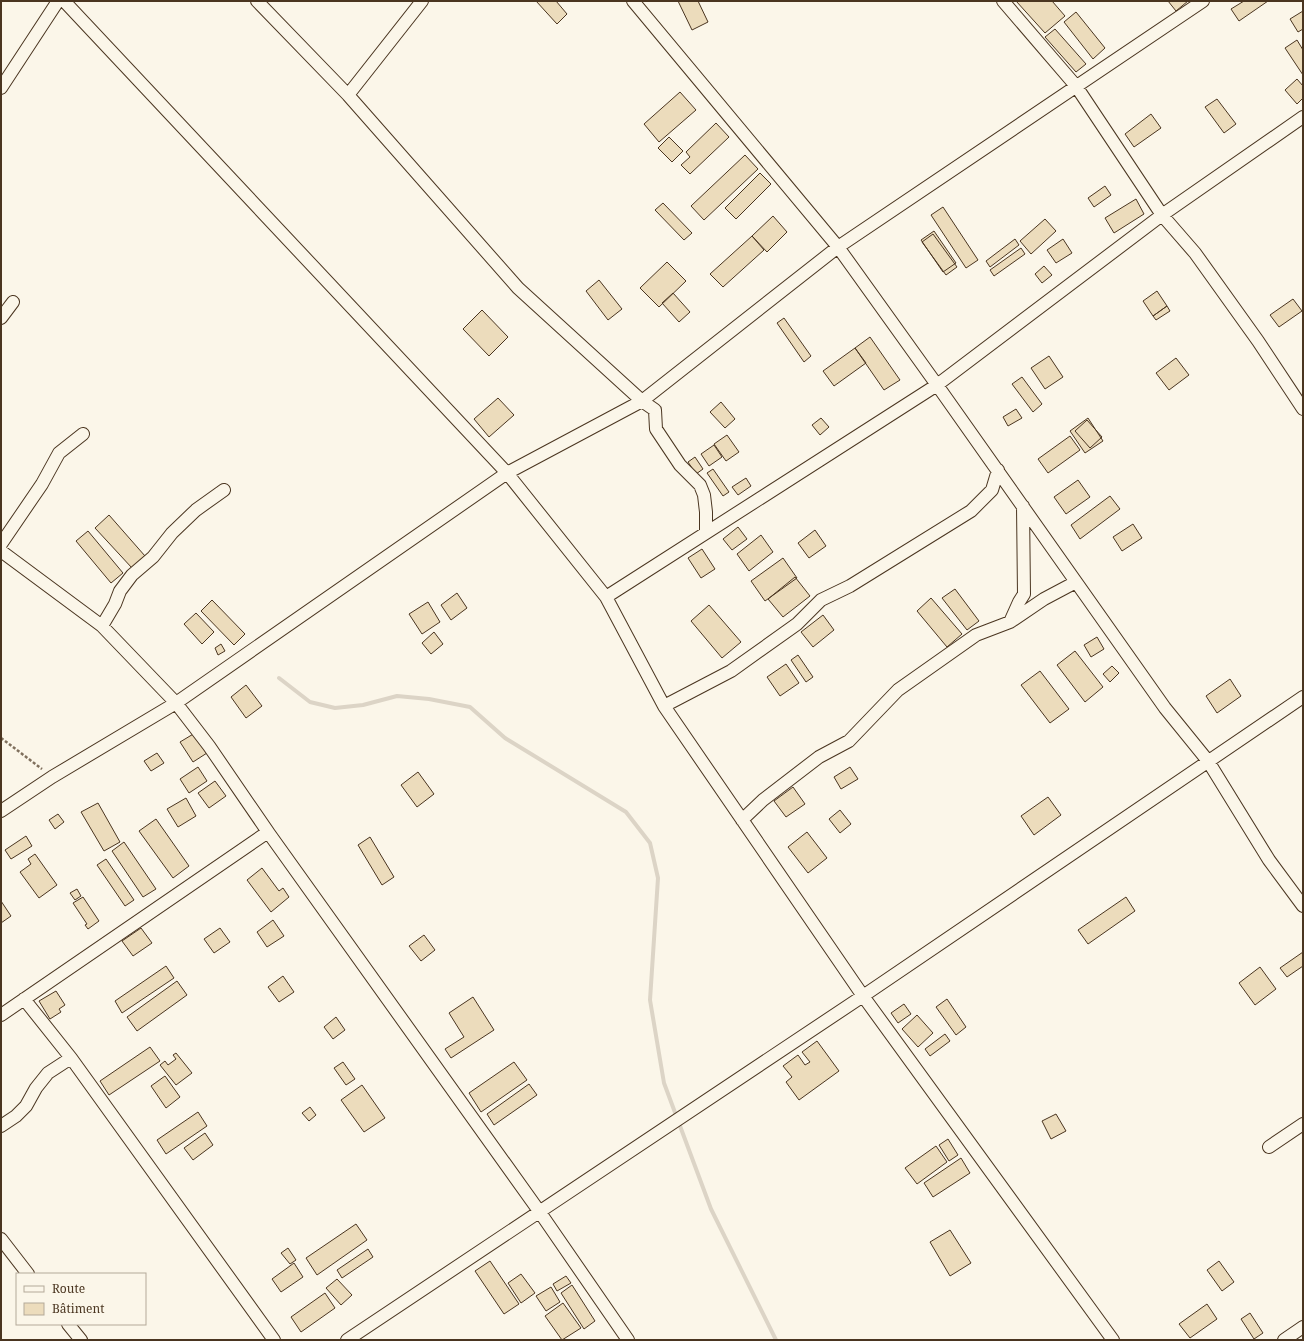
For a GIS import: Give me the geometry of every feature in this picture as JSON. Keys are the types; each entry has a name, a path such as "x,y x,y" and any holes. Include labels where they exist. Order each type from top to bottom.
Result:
{"street":[{"path":"1,88 58,1"},
{"path":"64,1 506,473 606,597 664,706 863,996 1113,1340"},
{"path":"257,1 348,94 518,288 642,401 655,410 656,429 680,465 700,485 704,495 706,533"},
{"path":"348,94 422,1"},
{"path":"633,1 838,246 938,385 1165,708 1208,761 1269,860 1303,906"},
{"path":"1003,1 1076,86 1162,215 1195,253 1258,341 1303,409"},
{"path":"1,811 52,777 176,703 506,473 642,401 838,246 1203,1"},
{"path":"606,597 938,385 1162,215 1303,117"},
{"path":"1,318 13,302"},
{"path":"1,544 42,484 59,453 83,434"},
{"path":"664,706 731,671 797,624 821,600 850,586 971,511 992,490 998,470"},
{"path":"102,626 115,604 120,591 132,575 153,557 172,534 196,510 224,490"},
{"path":"1010,622 1024,594 1023,506"},
{"path":"1,551 102,626 176,703 209,746 268,832 539,1211 628,1340"},
{"path":"742,820 763,800 819,757 849,741 898,690 976,635 1010,622 1044,599 1076,582"},
{"path":"347,1340 863,996 1303,696"},
{"path":"1,1015 268,832"},
{"path":"24,1000 71,1058 274,1340"},
{"path":"1,1126 16,1116 26,1106 36,1088 48,1073 71,1058"},
{"path":"1269,1147 1303,1124"},
{"path":"1,1239 27,1273"},
{"path":"69,1325 81,1340"},
{"path":"1284,1340 1303,1327"}],"path":[{"path":"1,738 52,777"}],"building":[{"path":"536,1 556,1 567,14 557,24"},
{"path":"678,1 698,1 708,22 692,30"},
{"path":"1016,1 1052,1 1065,16 1045,33"},
{"path":"1168,1 1188,1 1176,11"},
{"path":"1244,1 1268,1 1239,21 1231,9"},
{"path":"1303,11 1303,29 1298,32 1290,19"},
{"path":"1076,12 1105,48 1093,59 1064,22"},
{"path":"1055,29 1086,64 1076,72 1045,37"},
{"path":"1297,40 1303,50 1303,75 1285,48"},
{"path":"1297,79 1303,86 1303,98 1297,104 1285,90"},
{"path":"680,92 696,110 659,142 644,124"},
{"path":"1217,99 1236,124 1224,133 1205,107"},
{"path":"1151,114 1161,128 1134,147 1125,134"},
{"path":"716,123 729,137 690,174 681,165 690,157 686,152"},
{"path":"669,137 683,151 672,162 658,148"},
{"path":"745,155 758,169 704,220 691,206"},
{"path":"760,173 771,184 736,219 725,208"},
{"path":"1105,186 1111,195 1094,207 1088,198"},
{"path":"1136,199 1144,214 1114,233 1105,218"},
{"path":"663,203 692,233 684,240 655,210"},
{"path":"943,207 978,260 966,268 931,215"},
{"path":"773,216 787,232 767,252 752,236"},
{"path":"1045,219 1056,231 1031,254 1020,241"},
{"path":"934,231 956,263 943,272 921,240"},
{"path":"933,234 957,267 946,275 922,242"},
{"path":"752,236 764,250 723,287 710,274"},
{"path":"1015,239 1019,245 990,267 986,261"},
{"path":"1063,239 1072,253 1056,263 1047,250"},
{"path":"1021,248 1025,254 994,276 990,270"},
{"path":"667,262 686,281 659,307 640,288"},
{"path":"1044,266 1052,275 1042,283 1035,274"},
{"path":"599,280 622,309 608,320 586,291"},
{"path":"1157,291 1167,306 1153,316 1143,301"},
{"path":"673,293 690,312 679,322 662,303"},
{"path":"1293,299 1302,311 1279,327 1270,315"},
{"path":"1167,306 1170,311 1156,320 1153,316"},
{"path":"482,310 508,337 489,356 463,329"},
{"path":"784,318 811,356 804,362 777,323"},
{"path":"870,337 900,380 884,390 855,348"},
{"path":"855,348 866,363 834,386 823,371"},
{"path":"1049,356 1063,377 1045,389 1031,368"},
{"path":"1176,358 1189,375 1169,390 1156,373"},
{"path":"1022,377 1042,404 1033,412 1012,384"},
{"path":"498,398 514,415 489,437 474,419"},
{"path":"721,402 735,419 725,428 710,412"},
{"path":"1016,409 1022,418 1008,426 1003,417"},
{"path":"821,418 829,427 820,435 812,425"},
{"path":"1088,418 1103,441 1085,453 1070,431"},
{"path":"1087,420 1102,437 1090,448 1075,431"},
{"path":"727,435 739,452 726,461 714,444"},
{"path":"1070,436 1080,450 1048,473 1038,459"},
{"path":"714,445 722,457 709,466 701,454"},
{"path":"695,457 703,469 696,474 688,462"},
{"path":"713,469 729,492 723,496 707,473"},
{"path":"746,478 751,486 738,495 732,487"},
{"path":"1078,480 1090,497 1066,514 1054,497"},
{"path":"1110,496 1120,509 1080,539 1071,525"},
{"path":"109,515 145,556 132,568 95,528"},
{"path":"1133,524 1142,538 1122,551 1113,537"},
{"path":"738,527 747,539 732,550 723,539"},
{"path":"815,530 826,546 809,558 798,543"},
{"path":"88,531 123,573 111,583 76,541"},
{"path":"761,535 773,552 749,571 737,554"},
{"path":"702,549 715,569 701,578 688,558"},
{"path":"783,558 797,578 765,601 751,581"},
{"path":"795,577 810,596 783,617 768,599"},
{"path":"955,589 979,621 967,630 942,598"},
{"path":"457,593 467,608 451,620 441,605"},
{"path":"931,598 962,634 947,647 917,611"},
{"path":"212,600 245,634 234,645 201,611"},
{"path":"428,602 440,622 422,634 409,614"},
{"path":"709,605 741,642 722,658 691,621"},
{"path":"196,613 214,632 202,644 184,624"},
{"path":"823,615 834,630 813,647 801,632"},
{"path":"434,632 443,644 431,654 422,643"},
{"path":"1097,637 1104,649 1091,657 1084,645"},
{"path":"221,644 225,651 218,655 215,648"},
{"path":"1075,651 1103,687 1085,702 1057,665"},
{"path":"798,655 813,677 806,682 791,660"},
{"path":"786,664 799,683 780,696 767,677"},
{"path":"1112,666 1119,673 1110,682 1103,674"},
{"path":"1040,671 1069,709 1050,723 1021,685"},
{"path":"1230,679 1241,696 1217,713 1206,696"},
{"path":"246,685 262,706 246,718 231,697"},
{"path":"195,733 207,753 193,762 180,742"},
{"path":"157,753 164,763 151,771 144,761"},
{"path":"198,767 207,781 189,793 180,779"},
{"path":"850,767 858,779 841,789 834,777"},
{"path":"418,772 434,794 417,807 401,785"},
{"path":"215,781 226,796 209,808 198,793"},
{"path":"793,787 805,804 786,817 774,801"},
{"path":"1048,797 1061,815 1034,835 1021,816"},
{"path":"186,798 196,816 178,827 167,809"},
{"path":"98,803 120,842 104,851 81,812"},
{"path":"840,810 851,824 840,833 829,819"},
{"path":"58,814 64,822 55,829 49,820"},
{"path":"156,819 189,866 173,878 139,831"},
{"path":"807,832 827,858 808,873 788,847"},
{"path":"26,836 32,846 11,859 5,850"},
{"path":"370,837 394,877 382,885 358,845"},
{"path":"124,842 156,889 143,897 112,851"},
{"path":"35,854 57,885 39,898 20,872 31,864 28,859"},
{"path":"106,859 134,900 125,906 97,865"},
{"path":"262,868 279,891 283,888 289,897 271,912 247,880"},
{"path":"77,889 81,896 75,900 70,893"},
{"path":"83,897 99,921 88,929 85,925 87,924 73,903"},
{"path":"1126,897 1135,911 1088,944 1078,930"},
{"path":"1,901 11,916 1,923"},
{"path":"273,920 284,936 267,947 257,932"},
{"path":"141,928 152,943 133,956 122,941"},
{"path":"220,928 230,942 214,953 204,939"},
{"path":"424,935 435,950 421,961 409,946"},
{"path":"1303,952 1303,966 1287,977 1280,968"},
{"path":"166,966 174,978 122,1013 115,1001"},
{"path":"1260,967 1276,989 1255,1005 1239,983"},
{"path":"283,976 294,992 279,1002 268,987"},
{"path":"177,981 187,995 137,1031 127,1017"},
{"path":"56,991 65,1005 59,1009 61,1012 50,1019 39,1001"},
{"path":"473,997 494,1030 451,1058 445,1049 464,1037 449,1013"},
{"path":"947,999 966,1027 956,1035 936,1007"},
{"path":"904,1004 911,1014 898,1023 891,1013"},
{"path":"917,1015 933,1033 918,1047 902,1029"},
{"path":"336,1017 345,1030 333,1039 324,1027"},
{"path":"945,1034 950,1041 930,1056 925,1049"},
{"path":"817,1041 839,1071 799,1100 786,1082 792,1077 783,1066 798,1055 805,1065 810,1062 802,1052"},
{"path":"150,1047 160,1061 109,1095 100,1081"},
{"path":"176,1053 192,1073 176,1085 160,1065 165,1061 168,1065 176,1059 173,1055"},
{"path":"343,1062 355,1079 346,1085 334,1068"},
{"path":"514,1062 527,1080 481,1112 469,1093"},
{"path":"165,1076 180,1097 166,1108 151,1086"},
{"path":"529,1084 537,1095 494,1125 487,1114"},
{"path":"362,1085 385,1118 364,1132 341,1100"},
{"path":"310,1107 316,1115 309,1121 302,1113"},
{"path":"198,1112 207,1126 166,1154 157,1140"},
{"path":"1056,1114 1066,1131 1051,1139 1042,1121"},
{"path":"205,1133 213,1145 193,1160 184,1148"},
{"path":"948,1139 958,1155 949,1161 939,1145"},
{"path":"936,1146 947,1162 917,1184 905,1168"},
{"path":"961,1158 970,1173 933,1197 924,1183"},
{"path":"356,1224 367,1240 317,1275 306,1258"},
{"path":"950,1230 971,1263 950,1276 930,1242"},
{"path":"288,1248 296,1260 290,1264 281,1253"},
{"path":"368,1249 373,1257 342,1278 337,1270"},
{"path":"490,1261 519,1304 504,1314 475,1271"},
{"path":"1219,1261 1234,1282 1222,1291 1207,1270"},
{"path":"294,1263 303,1277 281,1292 272,1279"},
{"path":"521,1274 535,1293 521,1303 508,1283"},
{"path":"566,1276 571,1283 557,1291 553,1284"},
{"path":"337,1279 352,1295 341,1305 326,1288"},
{"path":"572,1285 595,1321 584,1329 561,1293"},
{"path":"551,1287 560,1302 546,1311 536,1296"},
{"path":"325,1293 335,1308 301,1332 291,1317"},
{"path":"563,1303 581,1328 562,1340 545,1316"},
{"path":"1207,1304 1217,1319 1190,1338 1179,1324"},
{"path":"1250,1313 1263,1333 1254,1339 1241,1319"}],"waterway":[{"path":"279,678 310,702 335,708 363,705 397,696 429,699 470,707 505,738 626,812 650,843 658,878 650,1000 664,1083 711,1209 776,1340"}]}
